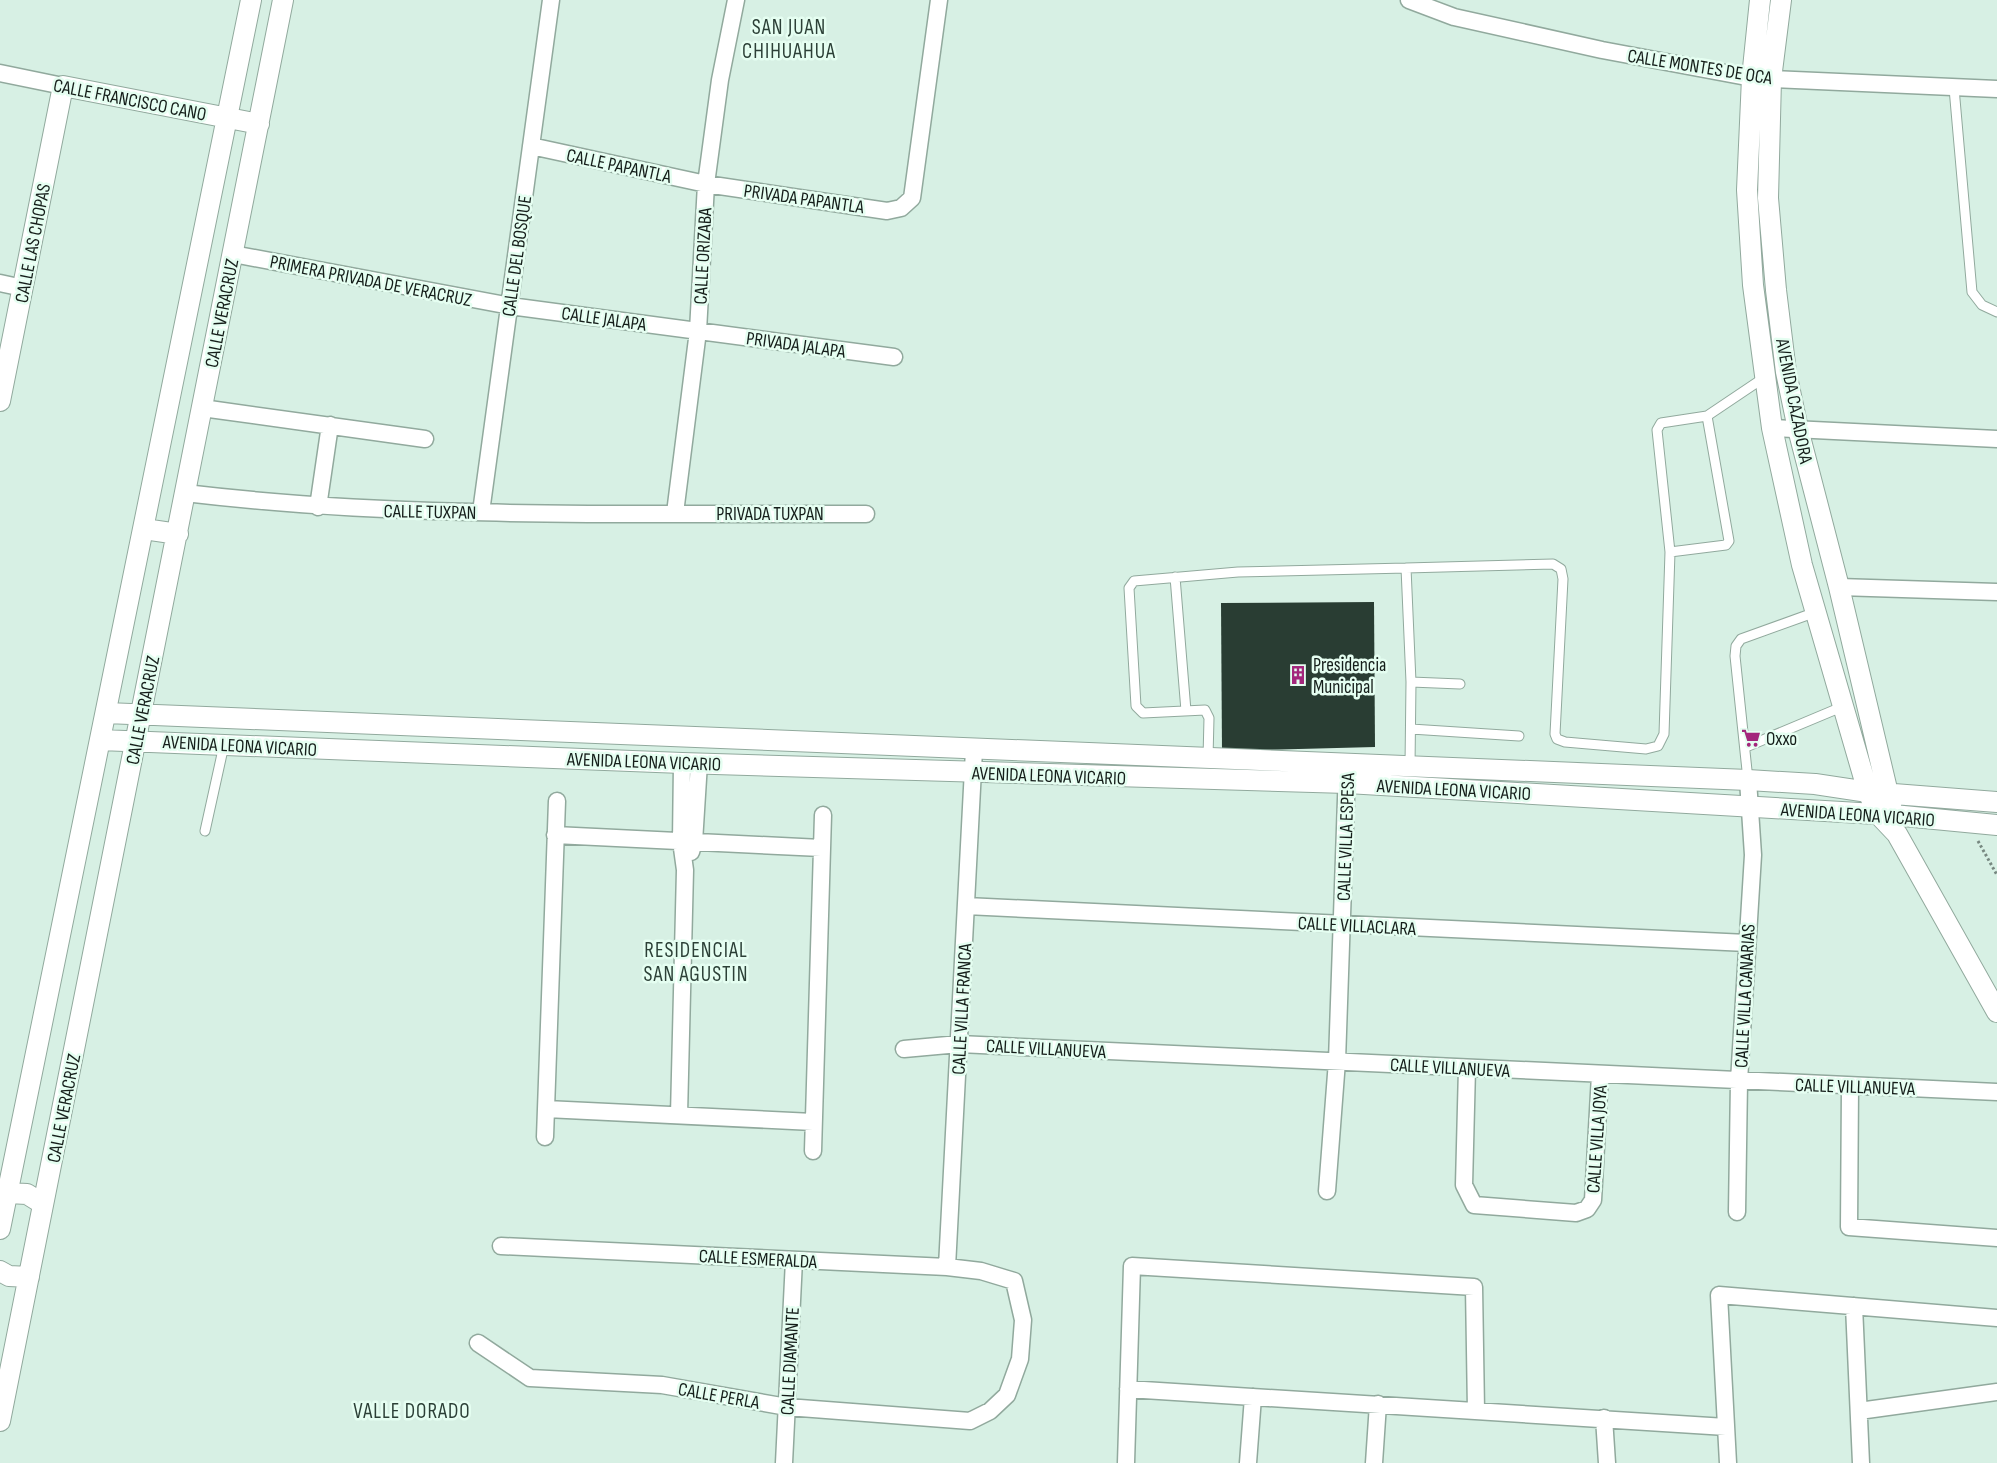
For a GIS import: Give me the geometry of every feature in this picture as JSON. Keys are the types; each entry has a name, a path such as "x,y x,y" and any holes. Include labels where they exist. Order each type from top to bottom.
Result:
{"street":[{"name":"CALLE VERACRUZ","path":"0,1229 251,0"},
{"name":"CALLE VERACRUZ","path":"0,1421 283,0"},
{"name":"CALLE DEL BOSQUE","path":"481,512 551,0"},
{"name":"CALLE ORIZABA","path":"675,513 698,330 706,184 720,80 736,0"},
{"name":"PRIVADA PAPANTLA","path":"706,184 887,211 901,208 912,198 939,0"},
{"name":"CALLE MONTES DE OCA","path":"1409,0 1454,17 1602,50 1752,78 1997,89"},
{"name":"AVENIDA CAZADORA","path":"1760,0 1752,78 1747,190 1753,285 1777,374 1798,429 1839,587 1868,753 1878,793 1889,821 1997,1012"},
{"name":"AVENIDA CAZADORA","path":"1781,0 1772,79 1768,198 1776,290 1777,374 1772,428 1802,565 1844,706 1868,753"},
{"name":"CALLE FRANCISCO CANO","path":"0,73 259,124"},
{"name":"CALLE LAS CHOPAS","path":"0,401 63,86"},
{"name":"CALLE PAPANTLA","path":"531,146 706,184"},
{"name":"PRIMERA PRIVADA DE VERACRUZ","path":"233,254 510,306"},
{"path":"0,283 23,288"},
{"name":"CALLE JALAPA","path":"510,306 698,330"},
{"name":"PRIVADA JALAPA","path":"698,330 894,357"},
{"path":"202,408 425,439"},
{"path":"318,507 330,425"},
{"path":"1772,428 1997,439"},
{"name":"CALLE TUXPAN","path":"185,494 318,507 400,511 675,513"},
{"name":"PRIVADA TUXPAN","path":"675,513 866,514"},
{"path":"144,529 178,534"},
{"path":"1839,587 1997,592"},
{"name":"AVENIDA LEONA VICARIO","path":"106,713 974,750 1208,758 1347,773 1749,807 1889,821 1997,824"},
{"name":"AVENIDA LEONA VICARIO","path":"100,740 974,773 1347,773 1410,766 1815,784 1878,793 1997,802"},
{"name":"CALLE VILLA FRANCA","path":"947,1267 974,750"},
{"path":"679,1115 685,870 690,763"},
{"name":"CALLE VILLA ESPESA","path":"1327,1191 1337,1061 1347,773"},
{"name":"CALLE VILLA CANARIAS","path":"1737,1212 1739,1081 1753,855 1748,780"},
{"path":"545,1137 557,801"},
{"path":"812,1151 823,815"},
{"path":"556,835 821,848"},
{"name":"CALLE VILLACLARA","path":"966,906 1748,943"},
{"name":"CALLE VILLANUEVA","path":"904,1049 959,1044 1850,1087 1997,1092"},
{"name":"CALLE VILLA JOYA","path":"1467,1068 1464,1185 1474,1205 1576,1213 1586,1209 1593,1200 1600,1075"},
{"path":"1850,1087 1849,1227 1997,1238"},
{"path":"546,1109 814,1122"},
{"path":"8,1193 26,1194 43,1204"},
{"name":"CALLE ESMERALDA","path":"501,1246 947,1267 981,1271 1014,1281 1023,1320 1020,1358 1007,1396 990,1411 970,1421"},
{"name":"CALLE DIAMANTE","path":"784,1463 794,1260"},
{"path":"1126,1463 1132,1266 1474,1287 1476,1410"},
{"path":"0,1271 9,1276 29,1277"},
{"path":"1728,1463 1719,1295 1997,1318"},
{"path":"1854,1306 1861,1463"},
{"name":"CALLE PERLA","path":"478,1343 530,1378 662,1385 787,1407 970,1421"},
{"path":"1128,1389 1726,1427"},
{"path":"1859,1412 1997,1392"},
{"path":"1248,1463 1253,1396"},
{"path":"1374,1463 1378,1404"},
{"path":"1604,1418 1607,1463"}],"lane":[{"path":"1954,88 1972,292 1982,305 1997,312"},
{"path":"1208,758 1208,714 1205,710 1143,713 1136,706 1129,588 1134,581 1238,572 1553,564 1561,569 1564,579 1554,734 1557,739 1565,742 1646,749 1658,746 1664,734 1670,552 1657,430 1661,423 1707,416 1777,374"},
{"path":"1670,552 1726,545 1729,541 1707,416"},
{"path":"1406,568 1411,682 1410,766"},
{"path":"1175,577 1186,711"},
{"path":"1748,780 1735,656 1736,646 1741,639 1816,612"},
{"path":"1411,682 1460,684"},
{"path":"1746,747 1844,706"},
{"path":"1411,729 1519,736"},
{"path":"205,831 224,744"}],"path":[{"path":"1968,823 1997,875"}],"building":[{"name":"Presidencia Municipal","path":"1374,602 1375,747 1222,751 1221,603"}],"place":[{"name":"Presidencia Municipal","path":"1298,675"},
{"name":"Oxxo","path":"1751,738"}],"district":[{"name":"SAN JUAN CHIHUAHUA","path":"789,39"},
{"name":"RESIDENCIAL SAN AGUSTIN","path":"696,962"},
{"name":"VALLE DORADO","path":"412,1411"}]}
